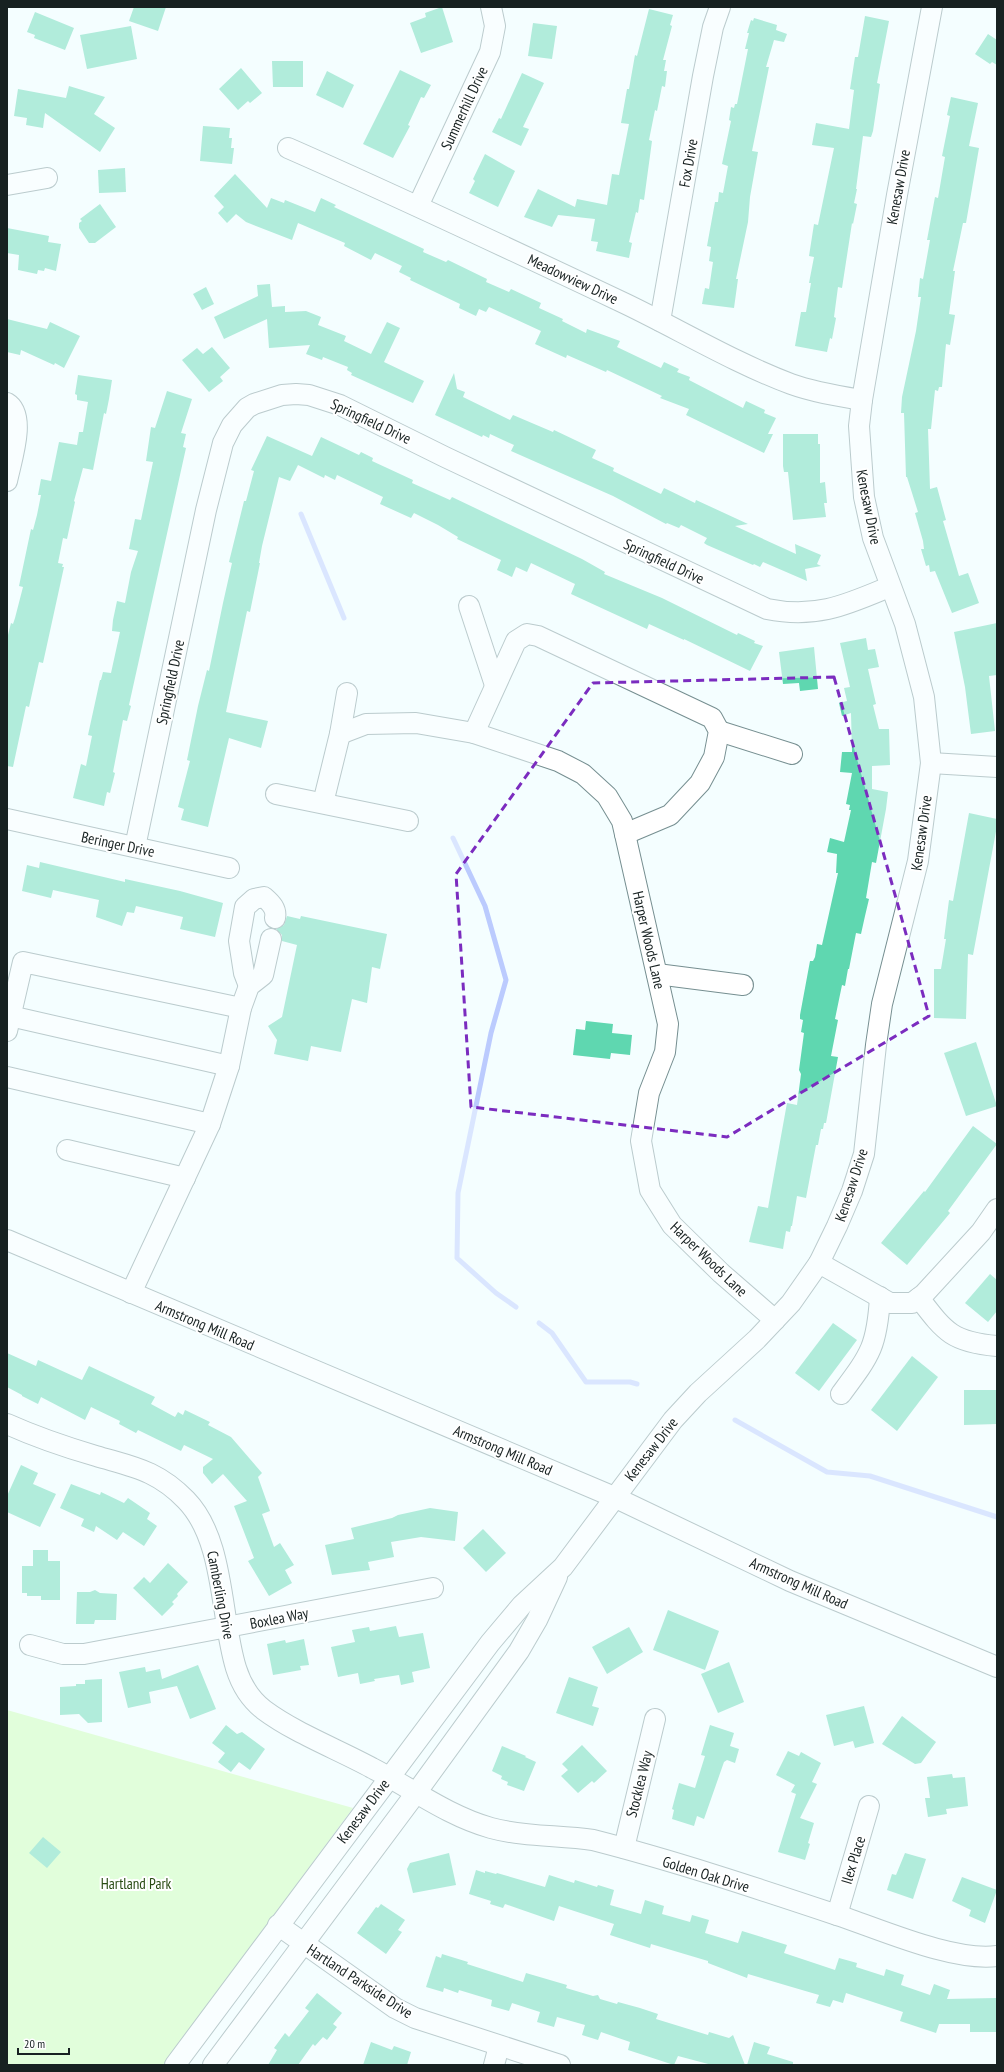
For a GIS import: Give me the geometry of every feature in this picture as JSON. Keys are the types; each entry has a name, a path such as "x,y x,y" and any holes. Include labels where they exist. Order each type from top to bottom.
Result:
{"street":[{"name":"Summerhill Drive","path":"418,206 490,52 495,26 491,7"},
{"name":"Fox Drive","path":"660,321 703,76 713,27 720,7"},
{"name":"Kenesaw Drive","path":"213,2065 416,1793 519,1651 538,1620 563,1567 614,1497 673,1420 698,1393 757,1339 791,1303 819,1263 852,1191 864,1154 882,1004 918,861 930,764 924,697 905,624 873,538 864,497 859,426 862,400 897,195 932,7"},
{"name":"Meadowview Drive","path":"288,148 418,206 660,321 752,367 791,384 862,400"},
{"path":"7,185 47,178"},
{"name":"Springfield Drive","path":"135,847 206,510 223,443 232,425 246,408 254,404 282,395 296,394 309,395 340,405 445,457 768,609 788,613 809,613 837,607 890,587"},
{"path":"7,403 15,410 18,425 7,481"},
{"path":"469,606 496,685"},
{"path":"474,733 516,642 527,634 538,636 712,718 719,731 714,757 700,783 670,815 625,834"},
{"path":"323,803 340,734 347,693"},
{"name":"Harper Woods Lane","path":"340,734 366,724 416,724 474,733 558,761 583,774 607,796 622,821 668,1024 665,1052 650,1093 641,1141 650,1190 672,1225 721,1273 775,1320"},
{"path":"719,731 792,754"},
{"path":"930,764 997,767"},
{"path":"276,794 408,821"},
{"name":"Beringer Drive","path":"7,819 229,868"},
{"path":"249,986 244,973 239,941 245,907 254,899 264,897 271,902 276,912 275,918"},
{"path":"131,1293 210,1124 229,1066 240,1008 249,986 263,975 271,939"},
{"path":"229,1066 9,1023 23,962 240,1008"},
{"path":"657,974 743,985"},
{"path":"7,1077 210,1124"},
{"path":"67,1150 185,1178"},
{"path":"819,1263 890,1303 912,1303 920,1298 981,1232 997,1209"},
{"name":"Armstrong Mill Road","path":"7,1240 614,1497 790,1581 997,1667"},
{"path":"841,1394 867,1359 874,1345 878,1327 880,1297"},
{"path":"920,1298 938,1322 954,1336 973,1344 997,1346"},
{"name":"Camberling Drive","path":"7,1424 52,1442 152,1473 172,1486 199,1515 212,1545 232,1652 243,1684 263,1709 285,1723 389,1777 416,1793"},
{"name":"Kenesaw Drive","path":"175,2065 278,1925 490,1643 522,1605 563,1567"},
{"name":"Boxlea Way","path":"30,1645 63,1654 84,1654 433,1588"},
{"name":"Stocklea Way","path":"624,1848 655,1719"},
{"name":"Golden Oak Drive","path":"416,1793 465,1818 489,1827 514,1833 564,1836 593,1840 624,1848 946,1951 965,1956 986,1958 997,1956"},
{"name":"Ilex Place","path":"837,1915 869,1806"},
{"name":"Hartland Parkside Drive","path":"278,1925 395,2008 415,2018 560,2065"},
{"path":"494,2065 500,2046"}],"highlighted area":[{"path":"834,677 929,1016 727,1137 471,1107 456,874 593,683"}],"green space":[{"name":"Hartland Park","path":"7,1710 353,1808 163,2065 7,2065"}],"building":[{"path":"134,7 166,7 158,31 129,21"},
{"path":"442,7 453,42 421,53 410,23 426,17 425,13"},
{"path":"649,9 673,15 670,25 672,26 663,60 666,60 664,71 667,71 665,87 662,86 657,111 655,110 649,140 652,141 644,200 640,199 638,213 636,212 629,242 632,243 629,258 596,251 598,242 591,241 595,219 558,215 552,227 524,217 538,189 575,207 577,199 607,205 612,174 619,175 629,124 621,123 627,89 629,89 635,55 637,56"},
{"path":"35,12 74,28 65,50 34,38 35,35 27,32"},
{"path":"865,16 889,21 877,83 880,84 873,131 871,137 863,136 854,203 857,204 853,224 852,223 842,288 838,287 834,317 836,318 832,339 830,338 827,352 795,346 801,312 806,312 811,283 809,283 814,257 809,256 814,224 818,225 834,148 812,145 816,123 849,129 854,90 850,89 855,57 858,57"},
{"path":"754,18 777,25 776,30 787,34 784,42 774,40 766,67 769,67 752,151 758,152 750,197 748,222 736,279 738,279 734,308 702,304 705,288 709,289 713,262 709,261 711,247 707,246 715,202 718,202 719,192 723,193 728,166 722,164 731,121 729,120 731,107 734,108 735,104 737,104 748,49 745,49 749,33 747,33 751,20 753,21"},
{"path":"533,23 557,26 552,59 528,56"},
{"path":"131,26 137,59 87,69 80,35"},
{"path":"988,34 997,40 997,65 992,62 990,64 975,54"},
{"path":"272,61 303,61 303,87 273,87"},
{"path":"241,68 262,93 250,103 248,101 238,110 219,89"},
{"path":"400,70 431,85 424,98 421,97 408,125 410,126 393,158 363,144"},
{"path":"327,71 354,85 343,108 316,95"},
{"path":"522,73 544,83 523,127 529,129 521,146 492,132 499,118 501,119"},
{"path":"69,86 105,97 94,114 115,128 100,152 45,113 43,128 26,125 27,118 14,116 18,89 66,98"},
{"path":"951,97 978,103 969,146 979,148 966,223 963,223 953,271 955,271 949,314 955,315 950,345 946,344 942,387 939,387 938,391 935,390 931,429 928,429 930,489 937,487 946,520 943,521 959,576 968,573 979,603 952,613 935,571 930,572 929,565 926,566 921,549 924,549 923,541 915,513 918,512 906,477 904,413 901,413 902,397 916,331 921,297 918,297 920,278 923,279 930,240 927,240 935,197 938,198 945,157 942,156 950,116 947,115"},
{"path":"203,126 230,128 229,138 232,138 231,148 234,148 232,164 200,161"},
{"path":"485,154 515,171 498,207 469,193 475,181 473,179"},
{"path":"125,168 126,192 99,193 98,170"},
{"path":"235,174 267,208 271,198 284,203 285,200 315,212 321,198 336,205 334,207 424,249 423,252 446,262 448,260 487,279 486,282 509,292 511,289 541,303 539,308 563,319 562,321 586,333 587,329 620,341 617,347 661,368 664,362 679,369 677,372 690,377 689,380 743,408 746,401 765,410 764,413 776,418 768,434 773,434 764,453 686,415 689,409 660,398 662,396 607,370 606,372 567,355 566,358 535,344 541,331 489,307 486,312 479,309 476,316 459,308 460,304 410,280 411,278 399,272 402,266 375,253 371,260 344,246 345,243 298,223 292,240 246,222 236,214 227,223 218,213 224,207 214,196"},
{"path":"100,204 116,227 95,243 89,243 79,228 79,223 82,221 80,219"},
{"path":"7,228 49,236 48,242 61,244 56,271 45,268 44,271 38,270 37,274 18,270 19,255 7,253"},
{"path":"270,284 272,307 285,306 285,312 306,311 321,317 318,325 346,336 344,341 371,354 387,322 400,328 384,362 424,381 413,403 351,375 352,373 347,370 348,367 323,357 322,360 306,354 310,345 269,348 267,319 224,339 214,317 258,296 257,285"},
{"path":"206,287 214,304 202,310 193,294"},
{"path":"7,319 47,329 50,322 80,336 64,368 21,350 20,355 7,352"},
{"path":"212,347 230,368 220,377 223,381 209,392 182,360 197,348 203,354"},
{"path":"454,373 457,389 465,392 463,397 510,420 513,415 553,432 554,430 596,450 592,458 614,468 613,471 661,494 664,488 695,503 696,500 748,524 735,526 796,554 795,544 821,555 817,564 821,566 805,569 807,581 763,562 760,567 754,564 753,565 707,545 704,543 707,538 681,525 679,528 667,523 666,524 613,496 511,451 514,445 490,434 489,438 483,435 482,437 435,415"},
{"path":"78,375 112,380 109,399 106,414 104,413 93,470 83,468 74,501 67,539 63,538 58,563 63,564 62,567 64,567 43,663 39,662 29,707 26,706 13,767 7,766 7,639 11,623 13,624 15,618 23,587 19,586 31,529 33,530 37,515 41,495 38,495 41,479 51,481 59,442 77,445 79,432 83,432 88,402 77,400 77,395 75,394"},
{"path":"167,391 192,399 181,433 186,434 183,447 186,448 129,705 131,706 127,721 123,720 113,772 115,773 110,793 107,792 104,806 73,798 81,764 86,766 92,736 88,735 100,680 103,672 111,673 120,632 112,631 113,620 117,601 125,603 131,572 138,551 129,549 135,519 141,520 153,462 146,461 151,427 155,428"},
{"path":"783,434 818,434 818,444 820,444 820,483 825,482 827,503 824,503 826,517 793,520 788,472 784,472 783,466"},
{"path":"267,436 312,456 321,437 359,455 361,452 373,458 372,461 413,480 412,483 450,500 452,497 582,559 605,572 604,574 662,598 737,635 738,633 755,641 754,643 763,646 750,671 684,639 649,624 647,629 571,594 575,584 531,563 527,572 516,567 512,577 497,570 501,560 457,539 458,537 438,525 414,513 411,518 380,504 383,497 337,475 335,480 325,475 324,478 298,465 290,481 279,477 262,546 250,612 247,611 226,712 268,721 261,748 229,738 208,827 181,820 184,809 178,807 190,761 187,760 198,706 207,670 209,671 232,563 229,562 244,501 246,501 254,471 251,470"},
{"path":"997,623 997,675 989,676 995,731 971,734 965,687 954,632"},
{"path":"866,638 868,650 875,649 879,667 868,669 876,704 873,705 879,729 889,729 890,765 872,766 872,789 888,792 886,809 876,863 872,862 866,898 869,899 861,934 856,933 845,986 842,985 835,1019 838,1020 831,1056 838,1057 826,1123 824,1123 823,1129 821,1129 818,1145 816,1145 806,1198 797,1196 792,1226 790,1232 786,1231 783,1249 749,1242 758,1206 768,1208 787,1103 797,1105 801,1074 799,1070 804,1033 801,1032 803,1020 800,1019 800,1015 810,961 813,961 815,957 817,944 822,945 838,873 836,873 837,854 827,852 830,838 844,842 851,810 849,810 850,805 846,804 852,773 840,772 842,752 852,752 851,713 842,716 839,703 847,701 844,688 850,687 840,643"},
{"path":"814,647 818,689 800,691 799,683 783,684 779,652"},
{"path":"969,813 997,819 997,826 973,955 968,954 966,1019 934,1018 934,969 941,969 946,939 944,939 949,900 953,901"},
{"path":"40,862 125,882 125,879 180,891 223,903 215,937 180,929 183,917 136,906 134,913 127,912 122,926 96,917 99,900 53,890 51,898 22,891 27,865 39,868"},
{"path":"287,916 300,919 301,916 387,934 380,969 372,967 367,1003 352,999 341,1052 311,1046 308,1061 274,1054 277,1040 268,1026 282,1017 297,945 282,941 282,935 276,929 284,925"},
{"path":"586,1021 613,1024 612,1033 632,1035 630,1055 611,1053 610,1059 573,1055 576,1029 585,1030"},
{"path":"976,1042 997,1106 966,1116 944,1053"},
{"path":"973,1126 997,1144 948,1211 950,1213 907,1265 881,1243 924,1191 925,1192"},
{"path":"990,1274 997,1280 997,1311 988,1322 965,1303"},
{"path":"833,1323 857,1340 819,1391 795,1373"},
{"path":"7,1353 36,1366 38,1360 82,1380 89,1366 155,1397 151,1404 175,1417 178,1412 183,1415 185,1410 210,1422 208,1425 231,1437 262,1473 258,1477 270,1511 262,1514 274,1547 280,1543 294,1565 285,1570 292,1583 269,1596 248,1561 254,1558 234,1506 247,1501 223,1474 212,1484 203,1473 203,1467 213,1459 184,1445 181,1451 138,1430 136,1433 119,1424 120,1421 91,1407 85,1420 41,1397 38,1404 22,1396 7,1387"},
{"path":"912,1356 938,1377 897,1431 871,1410"},
{"path":"964,1390 997,1390 997,1424 964,1425"},
{"path":"21,1465 38,1473 33,1484 56,1494 40,1527 7,1512 7,1496"},
{"path":"71,1484 100,1495 101,1492 124,1503 128,1498 150,1513 147,1519 157,1526 144,1546 123,1532 117,1540 96,1526 94,1532 81,1526 84,1519 60,1508"},
{"path":"430,1508 458,1512 455,1541 421,1537 391,1542 394,1557 368,1562 370,1570 332,1575 325,1545 354,1539 351,1528"},
{"path":"483,1529 506,1553 486,1572 463,1548"},
{"path":"33,1550 48,1550 48,1561 60,1561 60,1600 41,1600 41,1596 27,1596 27,1593 22,1593 22,1566 33,1566"},
{"path":"168,1563 188,1582 177,1594 178,1596 172,1602 174,1604 162,1616 133,1588 144,1577 150,1583"},
{"path":"95,1590 100,1593 117,1594 116,1620 95,1620 94,1624 76,1624 77,1592 90,1592"},
{"path":"668,1610 719,1631 705,1670 653,1650"},
{"path":"396,1626 399,1637 423,1633 430,1668 412,1672 414,1682 401,1685 399,1675 374,1679 375,1681 360,1684 358,1673 338,1677 331,1647 355,1642 352,1630 369,1627 370,1631"},
{"path":"629,1627 643,1652 607,1674 592,1647"},
{"path":"304,1639 309,1665 300,1666 301,1670 273,1675 267,1644 285,1640 286,1643"},
{"path":"729,1662 744,1702 718,1713 701,1674"},
{"path":"198,1665 216,1709 190,1719 177,1686 149,1692 151,1703 128,1708 119,1672 145,1667 146,1672 160,1669 162,1679"},
{"path":"569,1677 598,1687 592,1706 599,1708 593,1726 556,1713"},
{"path":"102,1679 102,1722 88,1723 79,1714 60,1715 60,1687 85,1684 85,1680"},
{"path":"864,1706 874,1743 855,1748 853,1741 834,1746 826,1715"},
{"path":"902,1716 936,1742 921,1763 915,1764 882,1744"},
{"path":"226,1725 237,1734 242,1732 265,1749 250,1770 239,1762 231,1772 218,1762 225,1753 212,1743"},
{"path":"710,1725 734,1733 730,1746 739,1749 735,1763 727,1760 724,1762 704,1819 697,1816 694,1826 672,1819 674,1810 672,1809 679,1783 695,1788 705,1756 701,1755"},
{"path":"582,1745 607,1771 594,1783 592,1781 578,1793 561,1776 568,1770 562,1764"},
{"path":"502,1746 536,1762 524,1791 507,1785 508,1782 501,1779 502,1776 492,1771"},
{"path":"788,1751 799,1756 801,1752 821,1763 812,1782 817,1784 800,1818 814,1823 805,1860 778,1852 796,1794 791,1792 795,1785 776,1775"},
{"path":"952,1774 953,1778 965,1777 968,1806 946,1809 947,1814 928,1817 925,1798 930,1798 927,1777"},
{"path":"43,1837 61,1852 47,1868 29,1853"},
{"path":"449,1853 456,1885 413,1893 407,1869 410,1863"},
{"path":"905,1853 926,1859 913,1899 887,1890 892,1874 896,1875"},
{"path":"476,1870 485,1873 485,1871 497,1873 545,1887 549,1875 574,1883 575,1880 597,1887 598,1885 614,1890 610,1905 641,1914 645,1900 664,1906 662,1914 690,1922 692,1915 709,1920 705,1933 738,1943 742,1931 787,1945 784,1953 835,1970 839,1958 857,1963 856,1967 884,1976 886,1969 904,1975 901,1985 930,1995 934,1984 950,1990 947,1999 996,1998 997,2032 970,2032 970,2024 939,2024 936,2033 900,2021 903,2012 846,1993 843,2003 833,2000 830,2007 816,2003 819,1995 748,1974 747,1978 708,1963 708,1961 651,1944 650,1948 610,1935 614,1924 559,1906 554,1921 505,1904 503,1908 490,1904 491,1901 469,1894"},
{"path":"962,1877 997,1890 985,1923 969,1916 971,1910 952,1901"},
{"path":"381,1904 405,1920 398,1930 402,1932 386,1954 357,1933 376,1907 378,1908"},
{"path":"442,1954 468,1962 467,1964 523,1982 526,1973 567,1985 566,1988 593,1996 598,1995 600,1999 617,2004 618,2002 640,2008 658,2014 656,2019 708,2035 709,2032 729,2038 733,2035 745,2065 712,2065 678,2056 674,2065 628,2050 630,2042 601,2032 598,2040 582,2035 585,2025 557,2017 554,2027 537,2022 540,2012 512,2003 509,2011 491,2006 492,2000 459,1990 458,1993 444,1988 443,1992 426,1987 436,1956 441,1958"},
{"path":"317,1993 342,2013 333,2024 337,2027 327,2040 323,2037 315,2046 313,2044 298,2065 268,2065 277,2050 274,2048 285,2033 289,2037 309,2011 305,2008"},
{"path":"371,2042 392,2050 394,2046 411,2052 407,2065 363,2065"},
{"path":"754,2042 770,2047 767,2054 793,2062 793,2065 747,2065"}],"waterway":[{"path":"301,514 344,618"},
{"path":"453,838 485,906 506,980 491,1033 458,1193 457,1258 496,1293 516,1307"},
{"path":"539,1323 552,1333 586,1382 630,1382 637,1384"},
{"path":"735,1420 827,1472 870,1476 997,1517"}]}
